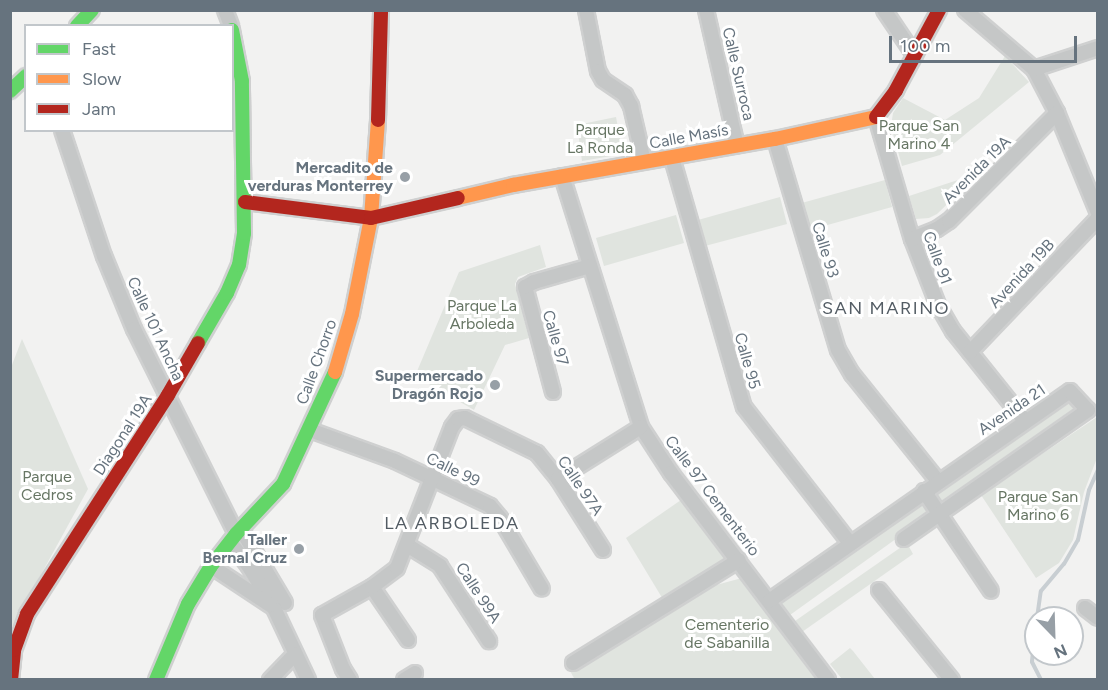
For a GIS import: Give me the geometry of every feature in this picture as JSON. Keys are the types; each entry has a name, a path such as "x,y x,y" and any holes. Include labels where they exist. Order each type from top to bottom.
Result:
{"street":[{"path":"79,24 92,10"},
{"name":"Calle Chorro","path":"156,680 188,604 211,566 283,484 335,372 352,314 371,218 378,126 381,10"},
{"path":"586,10 598,71 603,80 625,95 631,106 644,162"},
{"name":"Calle Surroca","path":"706,10 737,146"},
{"path":"884,10 915,56"},
{"path":"876,117 896,90 939,10"},
{"path":"965,10 1034,69 1057,113 1098,215"},
{"path":"234,40 242,81 245,202"},
{"path":"1034,69 1098,48"},
{"path":"10,91 24,78"},
{"name":"Avenida 19A","path":"912,239 937,229 949,221 1057,113"},
{"name":"Calle Masís","path":"245,202 371,218 562,176 775,139 876,117"},
{"name":"Calle 91","path":"876,117 912,239 938,305 970,352 1025,421"},
{"name":"Calle 101 Ancha","path":"63,132 104,256 134,328 236,535 248,565 279,605 295,654 308,680"},
{"name":"Calle 93","path":"775,139 838,350 852,374 938,481"},
{"name":"Calle 95","path":"672,158 744,407 849,542"},
{"name":"Calle 97 Cementerio","path":"562,176 642,427 671,472 828,680"},
{"name":"Diagonal 19A","path":"11,680 14,650 27,614 168,395 227,292 239,265 245,202"},
{"name":"Avenida 19B","path":"970,352 1098,215"},
{"name":"Calle 97","path":"553,393 525,293 528,285 590,266"},
{"name":"Avenida 21","path":"769,601 849,542 1070,391 1088,410 904,539"},
{"name":"Calle 97A","path":"433,478 452,426 458,419 465,418 529,448 558,479 603,550"},
{"path":"558,479 642,427"},
{"name":"Calle 99","path":"310,430 433,478 493,509 542,589"},
{"path":"350,680 343,669 322,615 372,587 397,568 433,478"},
{"path":"924,490 991,591"},
{"name":"Calle 99A","path":"407,545 440,566 489,641"},
{"path":"573,663 739,560"},
{"path":"211,566 279,605"},
{"path":"372,587 408,640"},
{"path":"879,590 952,680"},
{"path":"1085,608 1098,618"},
{"path":"270,680 295,654"}],"green space":[{"name":"Parque San Marino 4","path":"1005,56 1029,82 940,155 902,166 891,126 893,113 903,98 945,120 979,98"},
{"name":"Parque La Ronda","path":"616,117 623,154 582,161 577,125"},
{"path":"961,179 967,185 937,214 929,218 916,219 909,196"},
{"path":"885,180 892,207 806,231 798,204"},
{"path":"780,197 787,224 705,246 698,220"},
{"path":"676,215 684,243 604,266 596,238"},
{"name":"Parque La Arboleda","path":"540,245 546,267 518,277 515,284 529,338 505,345 474,410 415,376 459,272"},
{"name":"Parque Cedros","path":"22,339 88,489 11,629 10,370"},
{"path":"1068,398 1080,410 941,506 931,492"},
{"name":"Parque San Marino 6","path":"1097,417 1097,458 1084,492 1073,540 1059,563 1036,578 981,495"},
{"path":"923,499 932,513 790,615 778,600"},
{"name":"Cementerio de Sabanilla","path":"681,500 728,561 664,601 626,538"},
{"path":"907,543 913,554 802,632 795,621"},
{"name":"Cementerio de Sabanilla","path":"742,578 819,679 575,680 569,669 716,585"},
{"path":"850,648 875,679 842,679 830,664"}],"waterway":[{"path":"1039,606 1041,591 1064,564 1078,540 1089,490 1098,470"},
{"path":"1034,666 1041,680"}],"traffic: fast":[{"path":"79,24 92,10"},
{"path":"198,343 227,293 239,265 244,233 242,81 234,40"},
{"path":"10,91 24,78"},
{"path":"156,680 188,604 211,566 236,534 283,484 335,372"}],"traffic: slow":[{"path":"458,198 513,185 775,139 876,117"},
{"path":"335,372 352,314 371,218 378,120"}],"traffic: jam":[{"path":"378,120 381,10"},
{"path":"876,117 896,90 939,10"},
{"path":"245,202 371,218 458,198"},
{"path":"11,680 14,650 27,614 168,395 198,343"}],"place":[{"name":"Mercadito de verduras Monterrey","path":"405,177"},
{"name":"Supermercado Dragón Rojo","path":"495,385"},
{"name":"Taller Bernal Cruz","path":"299,549"}],"district":[{"name":"SAN MARINO","path":"886,308"},
{"name":"LA ARBOLEDA","path":"452,523"}]}
